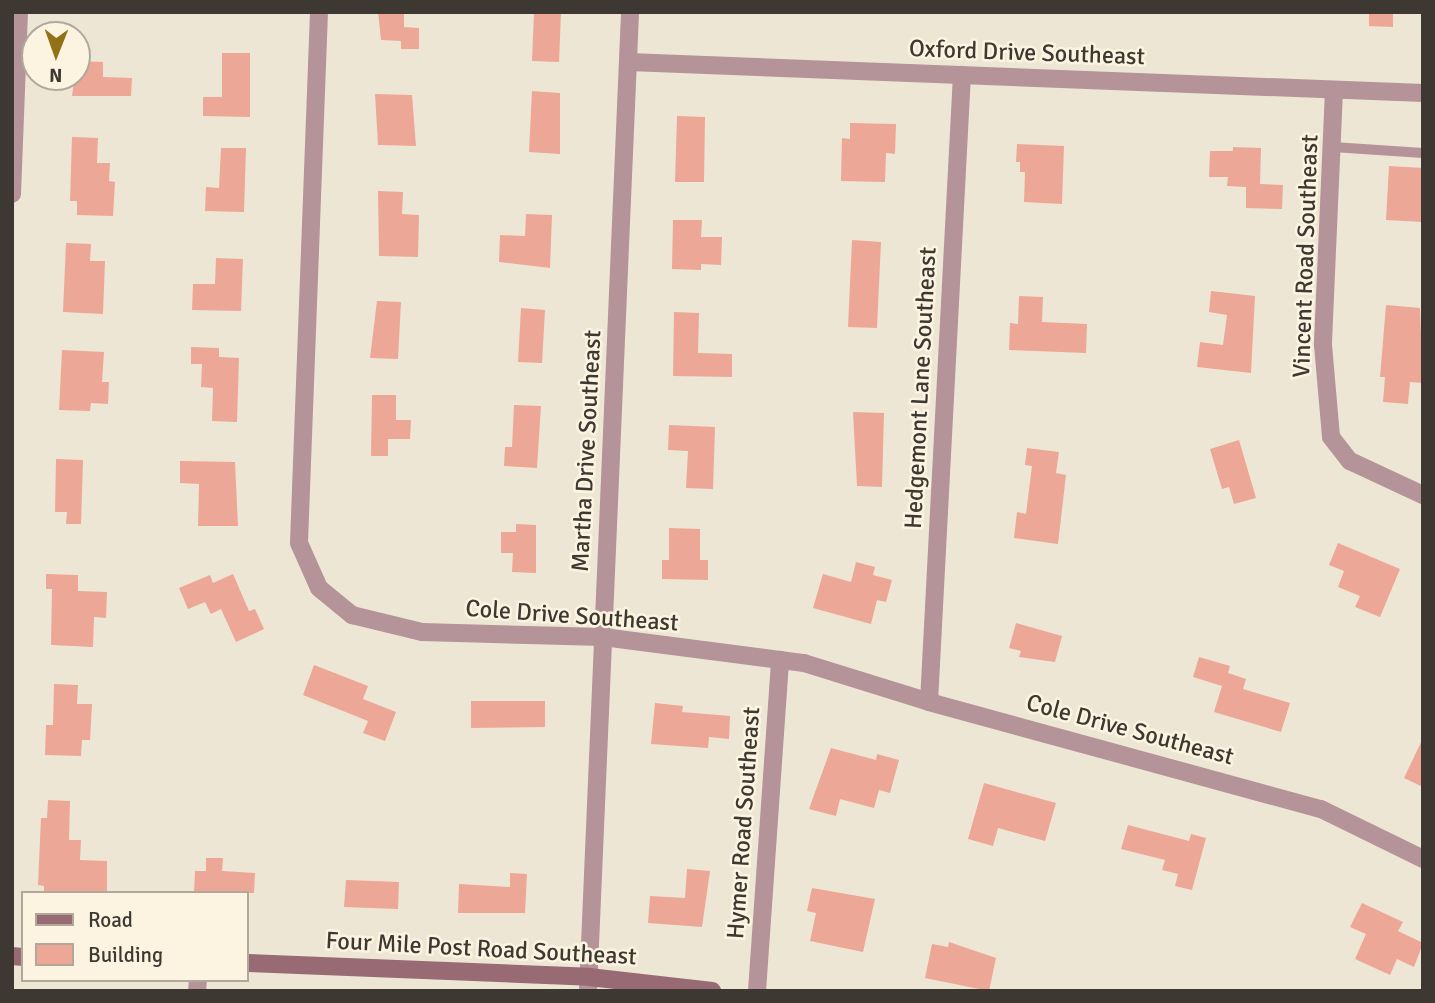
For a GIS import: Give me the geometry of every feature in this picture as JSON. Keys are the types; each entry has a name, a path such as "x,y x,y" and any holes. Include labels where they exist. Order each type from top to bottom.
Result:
{"main road":[{"name":"Four Mile Post Road Southeast","path":"248,963 712,991"}],"street":[{"path":"12,194 19,12"},
{"name":"Cole Drive Southeast","path":"319,12 299,543 319,588 352,615 380,624 422,632 603,637 780,660 1321,809 1423,859"},
{"name":"Martha Drive Southeast","path":"588,984 630,12"},
{"name":"Oxford Drive Southeast","path":"629,62 1423,93"},
{"name":"Hedgemont Lane Southeast","path":"929,702 962,75"},
{"name":"Vincent Road Southeast","path":"1334,90 1323,345 1331,438 1350,461 1423,495"},
{"name":"Hymer Road Southeast","path":"757,991 780,660"}],"lane":[{"path":"1333,147 1423,153"}],"building":[{"path":"378,12 404,12 404,27 419,28 419,49 401,49 401,41 381,40"},
{"path":"534,12 561,12 559,62 532,61"},
{"path":"1369,12 1393,12 1393,27 1369,26"},
{"path":"222,53 250,53 250,117 203,116 203,97 222,97"},
{"path":"91,62 103,62 103,77 132,78 131,96 72,96 73,91 91,91"},
{"path":"532,91 560,93 560,154 529,152"},
{"path":"375,94 412,95 416,146 378,145"},
{"path":"677,116 705,117 704,182 675,182"},
{"path":"850,123 896,124 895,154 886,153 885,182 841,181 842,138 850,139"},
{"path":"72,137 98,138 97,163 110,163 109,181 115,182 113,216 77,215 77,201 70,201"},
{"path":"1017,144 1064,146 1062,204 1024,202 1025,172 1020,172 1020,162 1016,162"},
{"path":"1233,147 1261,148 1260,184 1283,185 1282,209 1246,208 1246,187 1227,186 1228,177 1209,177 1210,151 1233,151"},
{"path":"221,148 246,148 244,212 205,211 206,187 219,188"},
{"path":"1389,166 1423,168 1423,222 1386,220"},
{"path":"378,191 403,192 402,214 419,215 418,257 379,256"},
{"path":"526,214 552,215 550,268 499,262 500,235 525,236"},
{"path":"673,220 702,220 701,237 722,237 721,265 701,264 701,270 672,269"},
{"path":"852,240 881,242 877,328 848,327"},
{"path":"66,243 91,244 90,261 105,261 103,314 63,312"},
{"path":"216,258 243,259 241,311 192,310 193,284 215,284"},
{"path":"1211,291 1255,296 1251,373 1197,367 1200,342 1223,345 1227,315 1209,312"},
{"path":"1019,296 1043,297 1042,322 1087,324 1086,353 1009,350 1010,323 1018,324"},
{"path":"377,301 401,302 398,359 370,358"},
{"path":"1386,305 1420,308 1423,383 1410,382 1408,404 1383,402 1385,377 1380,377"},
{"path":"521,308 545,310 542,363 518,362"},
{"path":"674,312 699,313 698,353 732,354 732,377 673,376"},
{"path":"191,347 219,348 219,357 239,358 237,422 212,421 213,388 201,387 202,364 191,364"},
{"path":"62,350 104,352 102,382 109,382 108,404 91,403 90,411 59,410"},
{"path":"372,395 396,395 396,420 411,420 410,439 388,439 388,456 371,456"},
{"path":"514,405 541,406 537,468 504,466 505,447 512,447"},
{"path":"853,412 884,413 882,487 857,486"},
{"path":"669,425 715,427 713,489 686,488 688,451 668,450"},
{"path":"1239,440 1256,498 1234,504 1229,487 1222,489 1210,449"},
{"path":"1027,448 1059,452 1056,473 1066,475 1058,544 1014,538 1017,512 1026,514 1032,466 1025,465"},
{"path":"56,459 83,460 81,524 66,524 67,512 55,512"},
{"path":"180,461 235,462 238,526 198,526 199,484 180,483"},
{"path":"516,524 536,525 536,573 512,572 513,553 501,553 501,532 516,532"},
{"path":"669,528 700,529 700,560 708,560 708,580 662,579 662,560 669,560"},
{"path":"1338,543 1400,569 1380,617 1355,607 1360,596 1338,587 1344,571 1329,565"},
{"path":"856,562 875,567 873,575 892,580 886,602 877,600 871,624 813,608 823,574 851,582"},
{"path":"46,574 78,575 78,591 107,592 106,618 94,617 93,647 51,645 52,589 46,589"},
{"path":"233,574 249,611 255,609 264,629 236,642 221,609 211,614 205,602 188,609 179,588 210,575 213,583"},
{"path":"1016,623 1062,636 1055,662 1019,657 1021,651 1009,648"},
{"path":"1199,657 1230,666 1228,673 1246,679 1243,689 1290,703 1281,732 1214,712 1222,686 1193,677"},
{"path":"314,665 368,686 363,699 396,712 385,741 363,733 368,721 303,695"},
{"path":"54,684 78,685 77,704 92,704 90,740 82,740 81,756 45,755 46,725 53,725"},
{"path":"471,701 545,701 545,727 471,728"},
{"path":"655,703 683,706 682,712 730,716 729,739 709,737 708,748 651,744"},
{"path":"1423,738 1423,787 1404,778"},
{"path":"831,748 876,760 877,754 899,760 890,793 879,790 874,808 840,799 836,816 809,809"},
{"path":"984,783 1056,803 1045,841 998,828 993,846 968,839"},
{"path":"48,800 70,801 69,840 81,840 80,860 107,861 107,891 44,891 44,886 38,885 41,818 47,818"},
{"path":"1128,825 1189,841 1191,834 1206,838 1192,890 1175,886 1178,874 1162,870 1165,860 1121,849"},
{"path":"206,858 223,858 222,871 255,873 254,893 194,891 195,871 206,871"},
{"path":"687,869 710,871 702,927 648,923 650,896 685,898"},
{"path":"510,873 527,874 525,913 458,913 459,884 510,887"},
{"path":"346,880 399,882 398,909 344,907"},
{"path":"812,888 875,899 863,952 810,941 816,913 807,911"},
{"path":"1362,903 1403,922 1398,931 1423,943 1414,967 1397,959 1390,975 1355,959 1366,934 1350,927"},
{"path":"949,942 996,958 989,991 925,978 932,944 948,947"}]}
